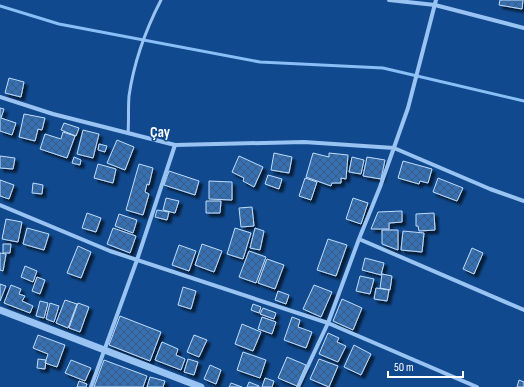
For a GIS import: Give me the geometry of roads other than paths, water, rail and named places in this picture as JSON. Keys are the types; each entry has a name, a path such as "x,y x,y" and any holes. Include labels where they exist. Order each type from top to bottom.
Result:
{"street":[{"path":"390,0 435,5 524,28"},
{"path":"298,387 328,323 358,239 380,187 394,148 408,108 423,55 436,0"},
{"path":"0,97 53,114 175,145 304,142 394,148 490,190 524,201"},
{"path":"90,387 138,260 175,145"},
{"path":"0,205 110,251 328,323 477,387"},
{"path":"358,239 524,310"},
{"path":"0,310 201,387"}],"lane":[{"path":"128,133 129,97 135,64 148,26 161,0"}],"waterway":[{"path":"0,6 59,24 260,62 383,68 524,101"}],"district":[{"name":"Çay","path":"160,132"}]}
